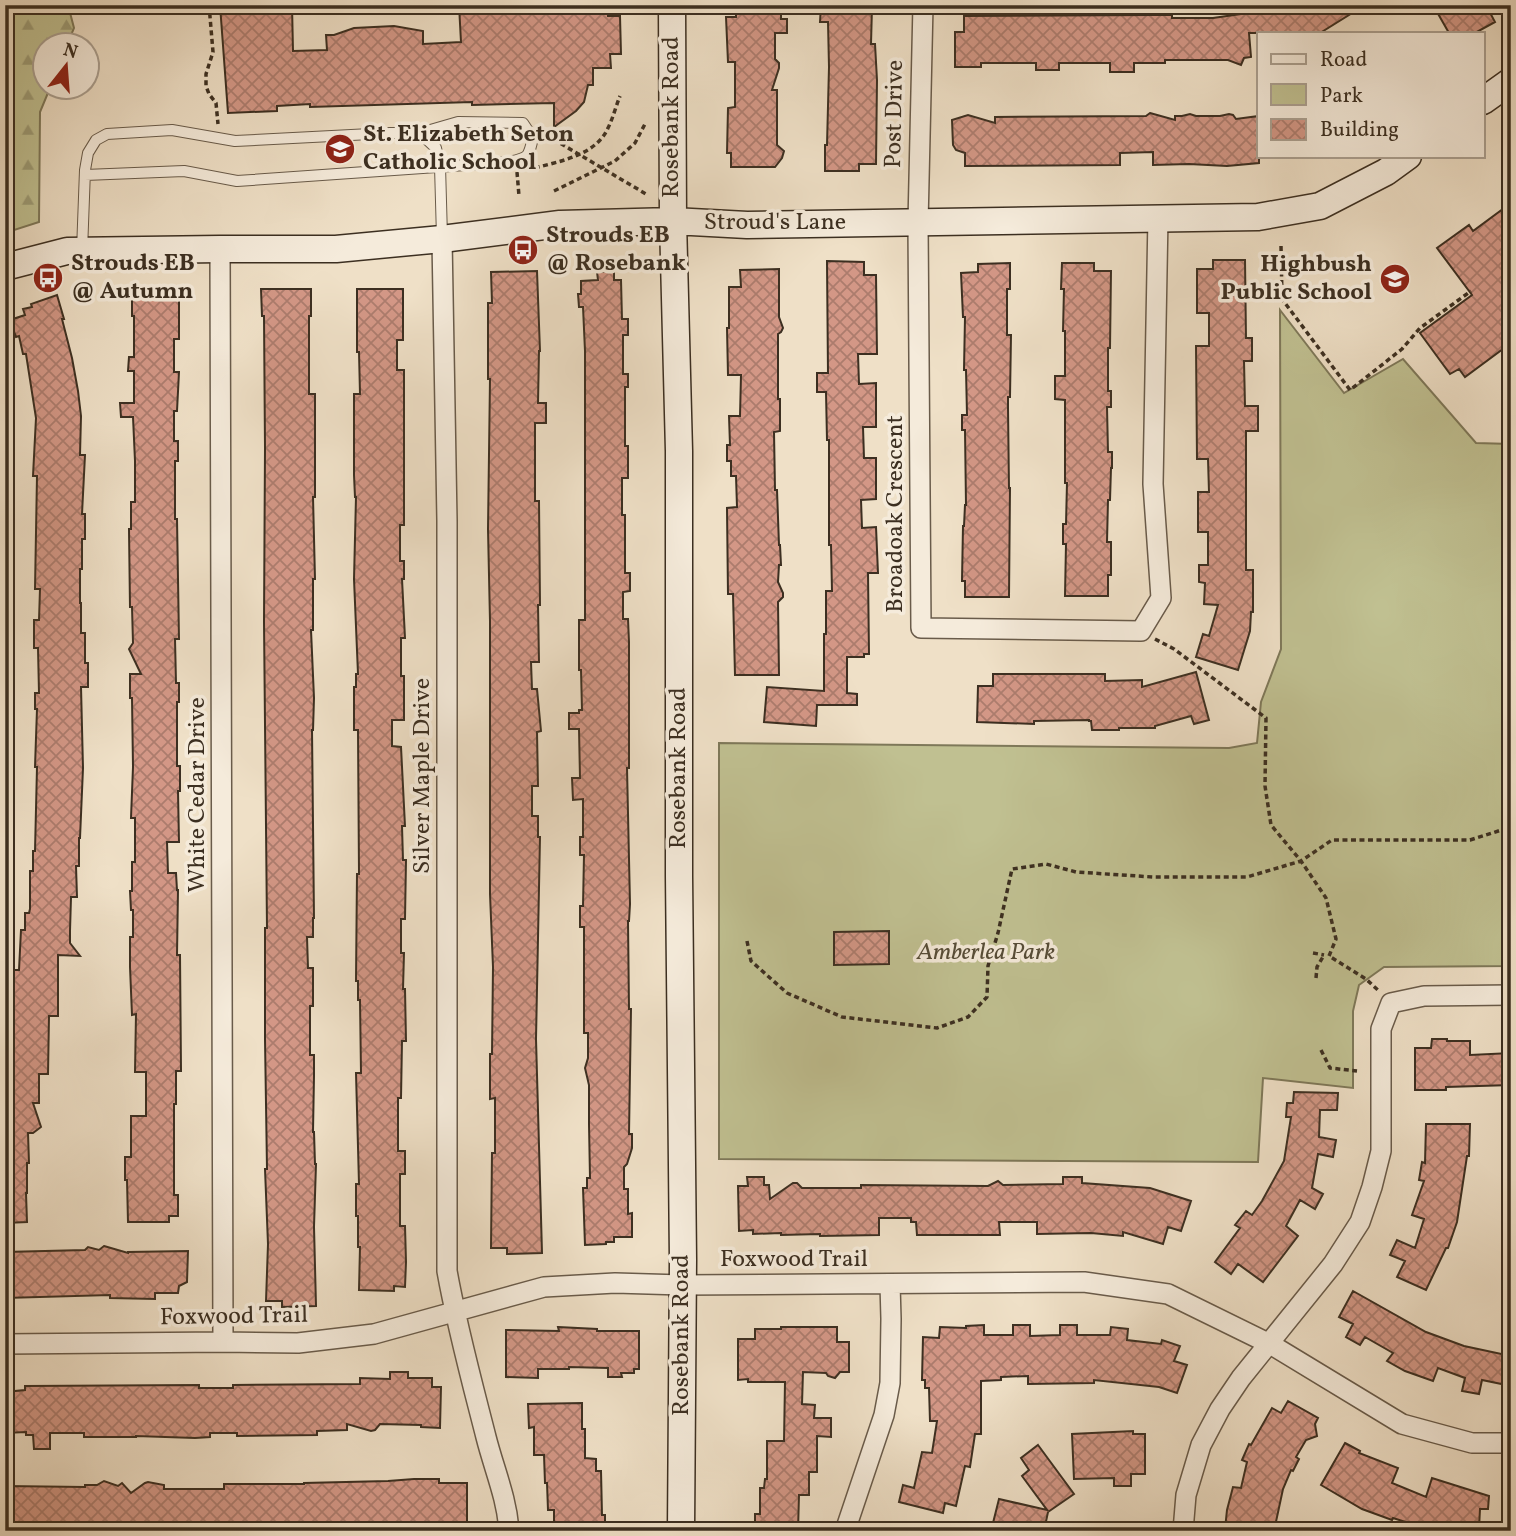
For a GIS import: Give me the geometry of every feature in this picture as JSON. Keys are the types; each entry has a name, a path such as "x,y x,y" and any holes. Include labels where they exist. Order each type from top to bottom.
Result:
{"street":[{"name":"Rosebank Road","path":"672,5 673,221 679,465 681,1531"},
{"name":"Post Drive","path":"918,223 923,5"},
{"path":"1484,100 1511,80"},
{"name":"Stroud's Lane","path":"5,267 67,251 336,249 560,224 673,221 747,225 1258,217 1320,206 1385,173 1405,158"},
{"path":"1141,631 1161,598 1153,484 1158,218"},
{"name":"Broadoak Crescent","path":"918,223 921,628 1141,631"},
{"name":"Silver Maple Drive","path":"442,239 447,521 447,1271 454,1312 508,1511 509,1531"},
{"name":"White Cedar Drive","path":"220,249 223,1342"},
{"path":"1182,1531 1186,1495 1201,1445 1220,1409 1241,1378 1333,1264 1360,1222 1373,1187 1381,1151 1381,1029 1391,1003 1424,996 1511,995"},
{"name":"Foxwood Trail","path":"5,1344 298,1343 374,1334 544,1287 615,1283 682,1285 1084,1282 1168,1294 1270,1344 1402,1423 1472,1443 1511,1443"},
{"path":"845,1531 884,1415 890,1383 890,1284"}],"lane":[{"path":"82,251 85,175 88,153 96,140 107,134 172,130 235,141 420,133 458,122 523,123 533,138 525,158 509,162 237,181 184,171 85,175"},
{"path":"420,133 436,148 440,166 442,239"}],"path":[{"path":"209,5 213,52 206,74 206,86 216,103 219,139"},
{"path":"529,168 580,155 593,146 607,131 620,96"},
{"path":"554,191 615,161 635,143 645,124"},
{"path":"533,138 553,139 646,194"},
{"path":"516,169 520,196"},
{"path":"1281,246 1282,299 1350,390 1402,349 1420,328 1471,291"},
{"path":"1508,443 1506,687 1511,696"},
{"path":"1141,631 1174,649 1266,718 1265,786 1271,825 1301,861 1326,898 1336,939 1317,967 1316,978"},
{"path":"747,941 751,961 787,993 842,1017 937,1028 968,1017 987,997 988,966 1012,869 1046,864 1089,873 1153,877 1247,877 1301,861 1332,840 1470,840 1511,827"},
{"path":"1313,953 1327,956 1366,979 1391,1003"},
{"path":"1321,1050 1330,1068 1357,1071"}],"green space":[{"path":"5,5 68,5 74,28 72,32 32,32 32,102 44,102 40,112 39,222 5,233"},
{"name":"Amberlea Park","path":"1280,310 1344,393 1403,359 1476,443 1511,444 1511,966 1384,967 1359,985 1353,1011 1353,1088 1263,1078 1258,1162 719,1159 719,743 1229,748 1257,743 1261,702 1281,649"}],"building":[{"path":"220,5 292,5 293,51 327,50 326,35 354,28 394,26 423,31 423,44 461,42 459,5 608,5 608,16 620,16 621,54 610,54 611,68 593,68 593,85 588,85 584,102 554,127 554,103 472,105 472,102 310,107 310,104 277,106 277,111 228,113"},
{"path":"736,5 776,5 776,8 781,9 781,19 787,19 787,33 775,33 775,59 779,68 772,90 777,90 777,145 784,151 775,167 731,167 731,153 727,153 728,108 735,107 735,62 728,62 726,17 736,17"},
{"path":"821,5 872,7 871,44 875,44 877,80 876,164 859,164 859,171 825,171 828,22 820,22"},
{"path":"1271,5 1365,5 1322,32 1249,33 1251,57 1244,58 1241,65 1228,60 1165,60 1165,63 1134,63 1134,72 1110,72 1110,63 1059,63 1059,70 1036,70 1036,63 981,63 981,67 955,67 955,32 964,32 964,16 1172,15 1172,18 1213,18 1255,12"},
{"path":"1433,5 1486,5 1495,22 1477,32 1448,32"},
{"path":"1150,113 1175,120 1175,116 1190,114 1229,114 1236,119 1257,116 1259,163 1227,166 1153,165 1153,152 1120,153 1120,165 965,166 965,153 956,150 953,145 952,120 968,115 995,123 995,117 1146,116"},
{"path":"1511,203 1511,343 1465,377 1459,369 1450,374 1420,333 1472,295 1437,248 1469,225 1473,231"},
{"path":"1213,260 1245,260 1246,338 1252,338 1252,361 1244,361 1245,406 1258,406 1258,431 1246,431 1246,570 1253,570 1253,612 1238,670 1196,657 1203,634 1209,636 1218,605 1204,604 1205,583 1199,582 1199,565 1208,565 1208,532 1198,532 1198,492 1209,492 1208,459 1197,459 1196,346 1209,346 1209,313 1197,313 1197,269 1213,269"},
{"path":"827,261 864,262 864,275 876,275 877,354 858,354 859,384 876,383 876,427 863,427 864,458 876,458 876,499 861,500 862,528 876,527 878,573 868,573 869,654 864,654 864,657 847,657 847,693 857,694 857,705 817,705 816,726 764,722 767,687 824,691 826,591 832,591 829,440 826,392 817,392 817,373 828,373"},
{"path":"1010,263 1010,289 1007,289 1007,335 1011,335 1008,397 1009,597 965,597 965,581 962,581 966,505 965,430 962,430 962,415 967,415 965,317 961,273 978,272 978,264"},
{"path":"1062,263 1094,263 1094,271 1111,271 1108,391 1111,391 1111,407 1107,407 1108,452 1112,452 1112,468 1108,500 1107,542 1111,542 1111,575 1108,575 1108,596 1065,596 1065,400 1055,399 1055,376 1065,376"},
{"path":"779,269 779,317 783,328 778,334 780,431 774,432 781,565 778,582 783,593 778,602 779,675 735,675 733,594 728,594 727,508 737,507 736,476 731,476 727,445 730,445 729,416 740,416 741,375 728,375 729,287 741,287 740,270"},
{"path":"537,271 540,351 538,403 546,403 546,423 535,423 535,501 539,501 540,605 539,662 531,662 532,689 537,689 541,731 537,732 538,786 532,786 532,816 538,816 540,837 536,1039 542,1253 507,1254 507,1248 491,1248 495,1098 490,1099 493,967 490,894 488,303 492,303 491,272"},
{"path":"614,271 614,280 621,280 622,319 628,319 628,335 623,335 623,374 628,374 628,387 625,387 625,446 628,446 628,478 622,478 622,515 625,515 625,573 630,573 630,591 623,592 623,619 628,619 629,642 629,1134 632,1134 632,1148 624,1167 624,1189 628,1189 628,1214 632,1213 632,1237 614,1237 614,1242 585,1245 583,1188 587,1188 587,1178 590,1178 589,1085 585,1068 588,1058 588,1033 584,1033 584,927 580,927 580,906 583,906 584,855 580,855 580,837 583,837 583,799 573,800 572,778 580,778 579,729 569,729 569,713 579,713 579,710 582,710 579,620 585,620 585,351 583,307 579,307 578,294 581,294 581,281 598,280 597,272"},
{"path":"132,289 179,289 179,339 174,339 174,372 179,372 177,411 174,411 174,441 178,441 178,461 175,461 175,519 179,639 175,639 176,683 179,683 179,842 167,842 168,873 176,873 178,890 181,1071 176,1071 174,1104 174,1195 178,1195 178,1216 169,1216 169,1222 128,1222 125,1180 125,1157 131,1157 131,1116 146,1116 146,1072 135,1072 136,1014 132,1015 130,967 133,910 130,891 132,862 135,862 135,818 131,818 133,767 130,674 141,674 129,649 133,643 129,529 131,502 135,502 135,461 133,417 121,417 120,403 134,403 134,371 128,371 129,357 134,357"},
{"path":"261,289 311,289 309,394 315,394 315,579 311,630 314,698 314,918 313,937 307,937 308,968 313,968 310,1055 314,1055 316,1306 282,1307 282,1301 266,1301 265,448 264,316"},
{"path":"357,289 403,289 403,340 397,340 397,370 404,370 404,525 400,525 400,561 404,561 402,579 405,638 401,638 401,676 404,676 404,720 392,720 392,746 401,747 405,826 402,826 403,860 406,860 405,919 401,919 401,953 404,953 406,1041 402,1041 398,1151 405,1151 405,1174 400,1174 400,1226 405,1226 406,1262 405,1287 394,1286 394,1291 359,1290 360,1247 356,1216 356,1184 359,1184 356,1073 361,1073 360,1000 356,981 359,874 358,730 354,730 354,687 358,674 354,579 354,394 360,394"},
{"path":"57,295 78,391 81,416 80,455 85,455 82,514 85,514 85,539 82,539 80,603 81,633 85,633 85,663 88,663 88,687 81,687 83,768 79,866 76,866 77,897 71,897 70,931 70,943 80,956 58,955 58,1016 49,1016 48,1074 39,1074 39,1103 33,1103 41,1127 28,1133 27,1222 5,1223 5,1027 13,1028 12,970 19,970 21,930 25,930 25,913 29,913 30,909 30,871 33,871 35,851 35,693 39,693 34,620 39,620 40,589 35,589 37,476 33,476 36,418 26,354 23,354 19,336 16,337 10,320 25,315 23,309 32,307 31,304"},
{"path":"1196,672 1209,720 1194,724 1191,716 1155,728 1119,730 1092,730 1089,720 1034,721 1034,724 977,722 978,686 993,686 993,674 1105,674 1105,681 1142,680 1142,687"},
{"path":"889,931 889,964 834,965 834,932"},
{"path":"1432,1039 1470,1041 1470,1055 1511,1053 1511,1085 1415,1090 1415,1048 1431,1048"},
{"path":"1294,1092 1338,1093 1337,1110 1320,1110 1319,1137 1336,1140 1333,1157 1318,1154 1312,1188 1323,1194 1315,1209 1300,1200 1286,1226 1298,1236 1263,1282 1238,1264 1231,1274 1215,1262 1240,1228 1235,1225 1246,1211 1252,1215 1262,1201 1284,1161 1291,1117 1286,1117 1287,1103 1293,1103"},
{"path":"1426,1124 1470,1124 1469,1156 1457,1222 1448,1248 1426,1290 1397,1277 1405,1261 1390,1255 1397,1240 1415,1248 1424,1219 1412,1215 1424,1181 1419,1180 1422,1162 1425,1163"},
{"path":"747,1177 764,1177 764,1185 769,1185 770,1199 793,1183 802,1188 861,1188 861,1185 988,1186 998,1181 1003,1185 1063,1184 1063,1177 1082,1177 1082,1183 1150,1188 1191,1201 1181,1231 1168,1227 1163,1244 1123,1232 1123,1236 1091,1233 1037,1234 1037,1222 999,1222 1000,1235 917,1235 916,1222 911,1222 911,1218 879,1218 879,1235 753,1234 753,1230 739,1231 738,1186 748,1186"},
{"path":"104,1246 128,1253 188,1251 187,1282 179,1286 178,1293 155,1293 155,1299 110,1298 110,1295 5,1298 5,1252 85,1250 88,1247 99,1250"},
{"path":"1353,1291 1426,1332 1464,1346 1511,1356 1511,1386 1482,1380 1479,1394 1462,1391 1465,1378 1438,1368 1433,1381 1387,1361 1393,1353 1365,1337 1360,1345 1346,1337 1353,1324 1339,1317"},
{"path":"984,1325 984,1335 1013,1335 1013,1325 1030,1325 1030,1336 1060,1335 1060,1325 1077,1325 1077,1335 1110,1335 1111,1327 1128,1329 1127,1340 1161,1344 1162,1340 1180,1346 1174,1361 1187,1365 1177,1393 1159,1387 1094,1380 1094,1383 1028,1384 1028,1376 981,1381 981,1434 975,1434 970,1467 965,1466 956,1506 945,1503 943,1513 899,1502 903,1485 914,1488 922,1452 932,1453 937,1421 930,1421 929,1388 925,1388 925,1380 922,1380 923,1337 939,1338 940,1327 966,1328"},
{"path":"558,1327 639,1331 639,1369 634,1369 634,1373 621,1373 622,1377 608,1377 608,1368 569,1367 538,1369 538,1378 506,1377 506,1330 559,1331"},
{"path":"837,1327 837,1342 849,1342 849,1372 840,1372 835,1378 826,1373 803,1372 802,1404 815,1405 814,1418 831,1418 831,1437 817,1436 817,1472 809,1472 809,1495 799,1495 798,1531 755,1531 755,1514 760,1514 760,1488 764,1488 767,1479 767,1441 784,1441 785,1382 738,1380 738,1339 755,1339 755,1329"},
{"path":"390,1372 408,1372 408,1378 432,1378 432,1387 441,1387 440,1428 380,1424 371,1431 347,1424 347,1430 317,1431 317,1435 237,1436 237,1433 210,1433 210,1437 195,1438 84,1437 84,1433 50,1433 50,1449 34,1449 33,1435 26,1435 26,1432 5,1433 5,1392 25,1390 25,1386 199,1385 199,1388 233,1388 233,1385 360,1384 360,1378 390,1379"},
{"path":"1288,1401 1318,1418 1315,1424 1317,1436 1306,1440 1296,1457 1299,1459 1283,1489 1274,1531 1225,1529 1233,1487 1241,1488 1247,1462 1242,1460 1249,1444 1251,1445 1272,1408 1281,1413"},
{"path":"582,1403 585,1458 596,1459 596,1471 601,1471 605,1531 554,1531 554,1510 548,1510 544,1455 534,1455 534,1427 529,1428 528,1404"},
{"path":"1133,1431 1133,1434 1145,1434 1145,1474 1131,1474 1131,1486 1114,1486 1114,1478 1074,1479 1072,1434"},
{"path":"1345,1443 1360,1451 1359,1453 1398,1468 1392,1483 1426,1497 1432,1478 1489,1496 1488,1509 1480,1509 1479,1529 1434,1531 1393,1518 1392,1520 1362,1509 1321,1485"},
{"path":"1038,1445 1074,1494 1048,1512 1044,1531 991,1531 999,1499 1047,1510 1022,1476 1029,1470 1021,1458"},
{"path":"439,1479 439,1483 467,1483 467,1527 464,1527 464,1531 5,1531 5,1486 85,1487 104,1481 118,1486 122,1483 131,1493 148,1482 164,1485 164,1489 224,1489 224,1484 304,1484"}],"place":[{"name":"St. Elizabeth Seton Catholic School","path":"340,149"},
{"name":"Strouds EB @ Rosebank","path":"523,250"},
{"name":"Strouds EB @ Autumn","path":"48,278"},
{"name":"Highbush Public School","path":"1395,279"}]}
